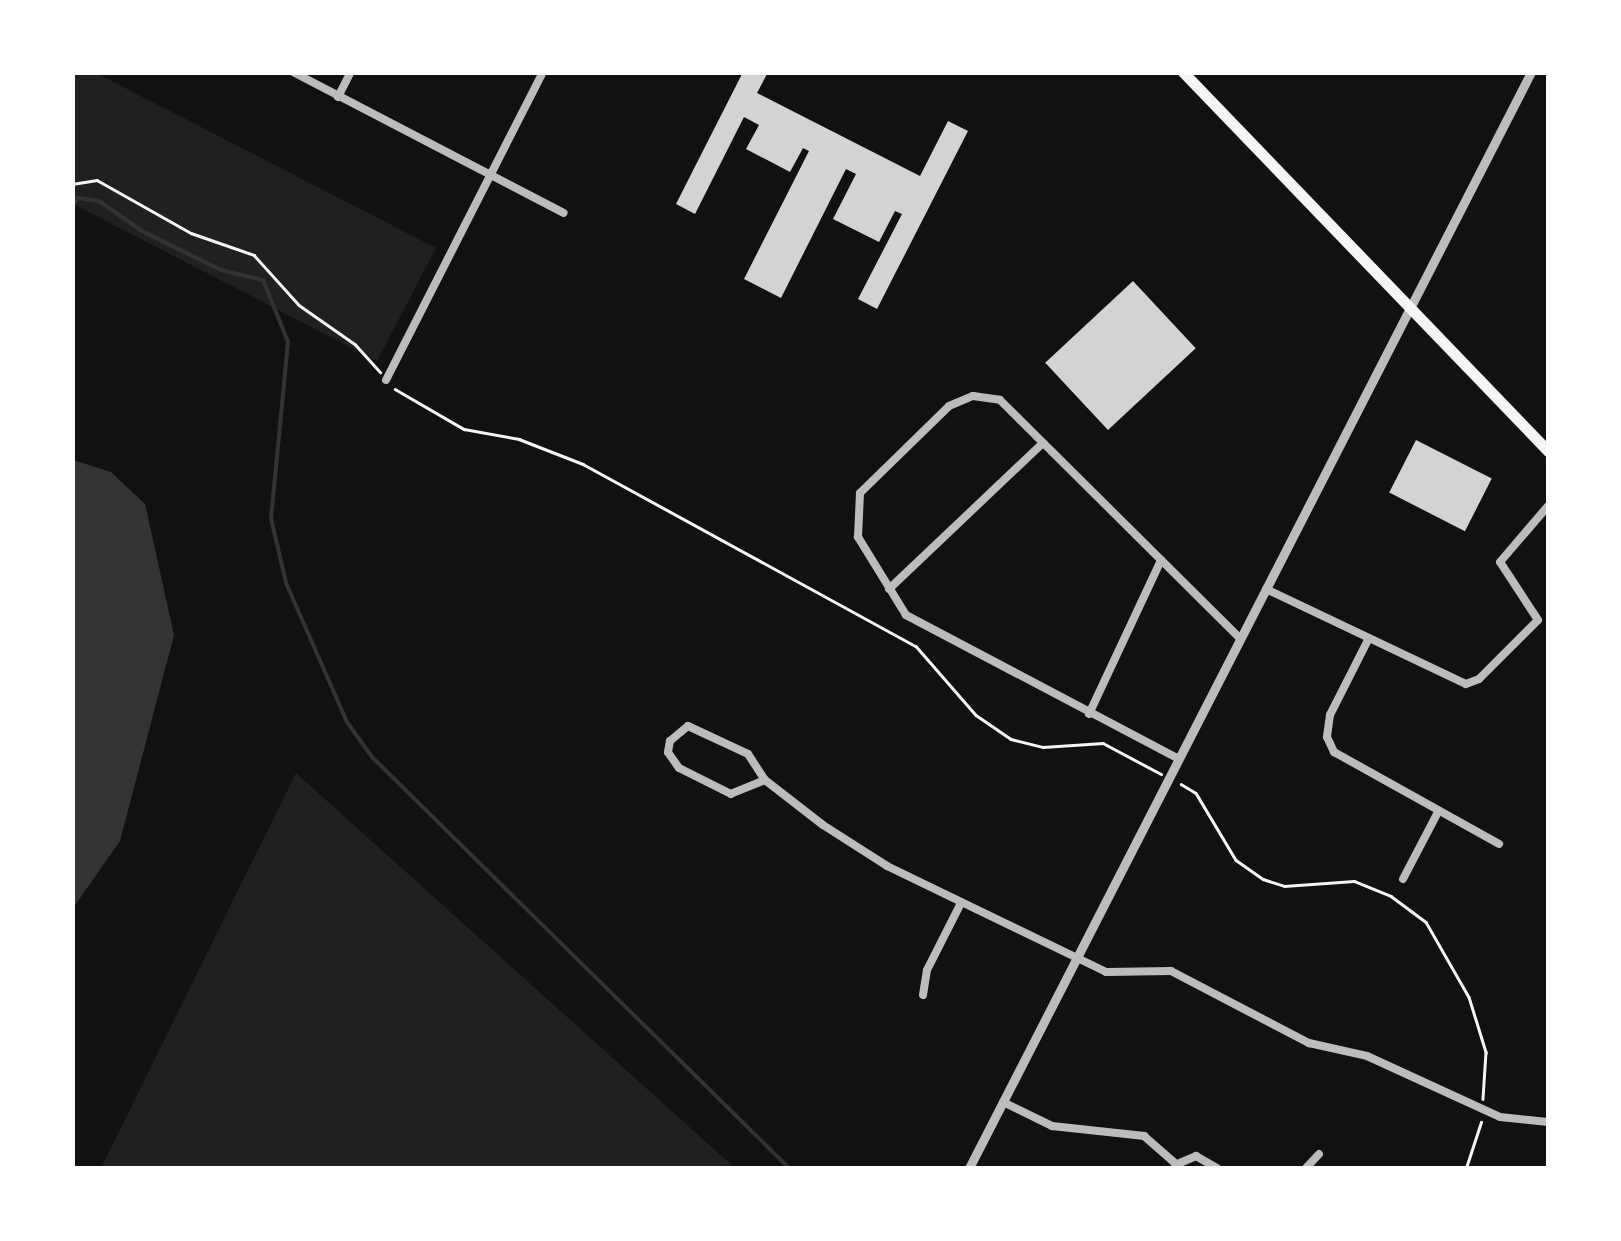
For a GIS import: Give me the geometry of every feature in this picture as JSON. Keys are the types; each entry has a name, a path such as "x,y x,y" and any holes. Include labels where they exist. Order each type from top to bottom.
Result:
{"main road":[{"path":"1183,72 1412,305 1548,451"}],"street":[{"path":"293,72 564,214"},
{"path":"338,97 351,72"},
{"path":"386,380 543,72"},
{"path":"968,1168 1531,72"},
{"path":"1179,760 924,630 889,588 858,537 860,494 949,406 973,396 1000,400 1241,639"},
{"path":"889,588 1042,443"},
{"path":"1266,589 1453,682 1480,679 1538,620 1500,562 1548,506"},
{"path":"1089,714 1162,560"},
{"path":"1368,640 1330,714 1327,737 1342,762 1499,844"},
{"path":"765,780 731,794 679,768 668,752 670,741 688,726 748,754 765,780 822,826 961,903 1106,972 1171,971 1309,1043 1367,1056 1482,1110 1548,1122"},
{"path":"1403,880 1438,812"},
{"path":"923,995 927,970 961,903"},
{"path":"1003,1102 1052,1126 1144,1136 1174,1166 1196,1156 1216,1168"},
{"path":"1306,1168 1318,1154"}],"path":[{"path":"72,184 97,180 191,233 254,255 386,380 464,429 519,439 583,464 916,646 976,715 1011,739 1043,747 1103,742 1196,793 1224,846 1263,880 1284,886 1354,881 1426,922 1468,997 1486,1052 1482,1110 1466,1168"}],"shaded area":[{"path":"72,73 96,73 436,248 377,361 73,204"},
{"path":"73,460 111,472 145,504 174,635 120,841 73,908"},
{"path":"296,773 735,1168 101,1168"}],"building":[{"path":"743,72 768,72 757,93 920,176 948,121 968,131 877,309 858,299 902,214 895,211 879,242 833,219 856,174 846,169 781,298 744,279 809,151 803,148 790,172 746,149 759,125 744,117 695,214 676,204"},
{"path":"1133,281 1196,348 1108,430 1045,363"},
{"path":"1416,440 1492,479 1465,531 1389,493"}],"waterway":[{"path":"72,206 78,198 99,201 142,231 221,270 263,280 288,342 271,518 286,583 347,722 372,757 789,1168"}]}
